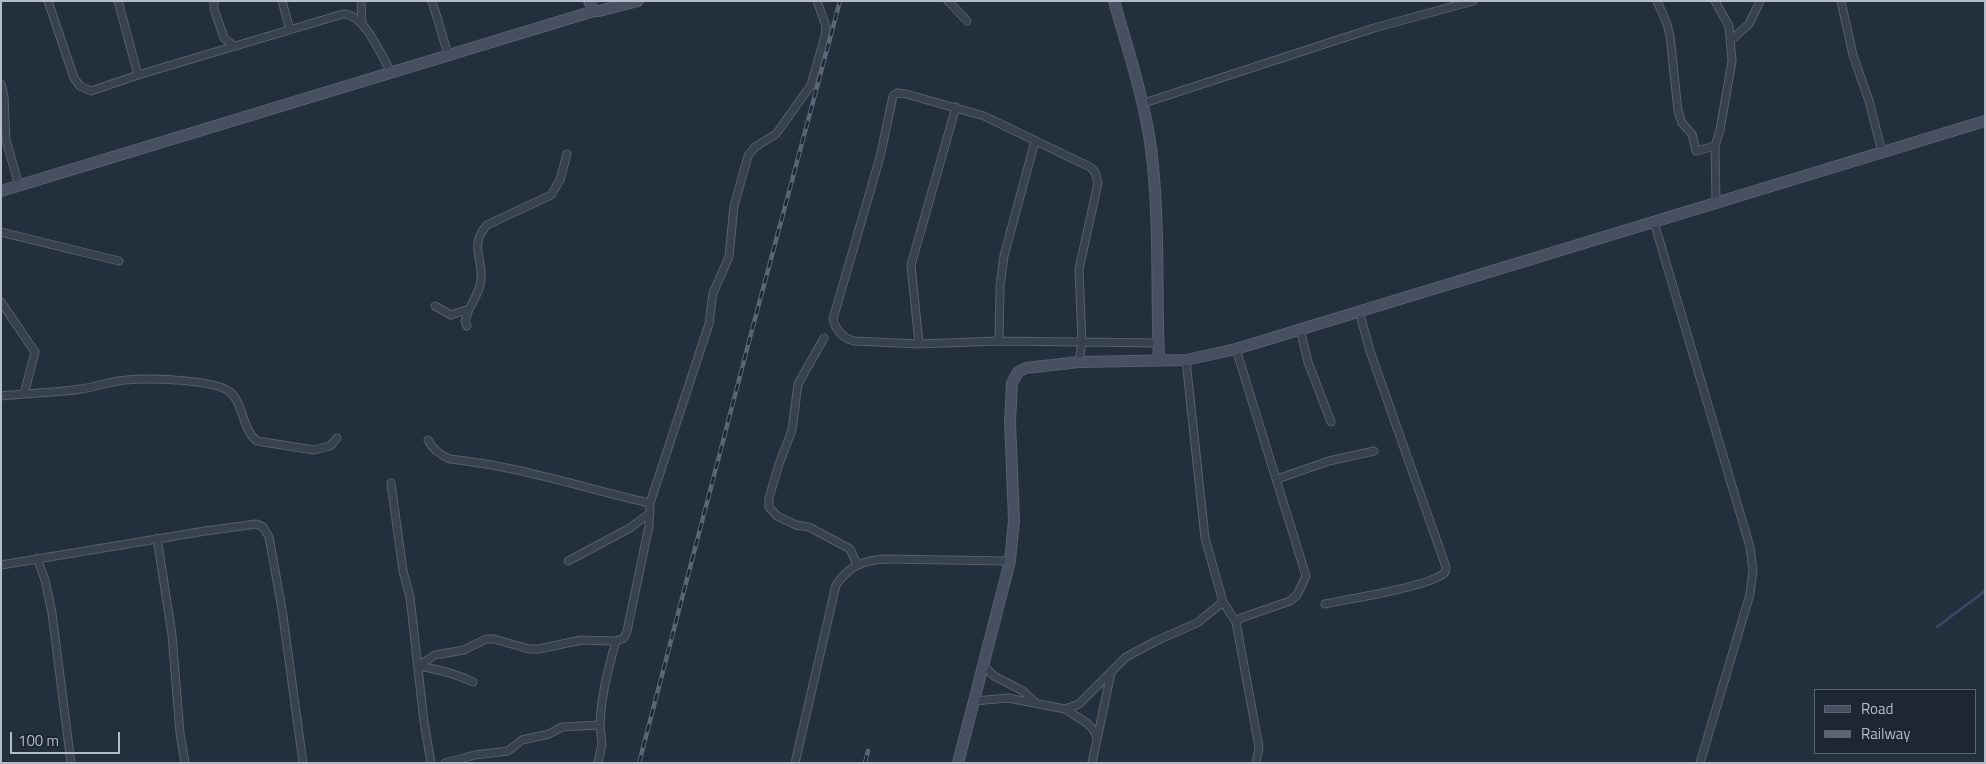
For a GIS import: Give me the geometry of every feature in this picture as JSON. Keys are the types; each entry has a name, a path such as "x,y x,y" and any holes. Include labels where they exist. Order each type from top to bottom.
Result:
{"main road":[{"path":"589,1 594,11"},
{"path":"1,191 448,54 594,11 602,11 638,1"},
{"path":"1114,1 1144,103 1151,148 1155,194 1159,360"},
{"path":"958,763 1010,561 1014,520 1010,422 1012,383 1018,372 1026,368 1079,362 1186,360 1236,349 1985,121"}],"street":[{"path":"48,1 74,78 80,86 91,91 138,75 343,14 354,16 362,23 390,72"},
{"path":"118,1 138,75"},
{"path":"214,1 215,14 224,38 234,46"},
{"path":"282,1 290,30"},
{"path":"361,1 362,23"},
{"path":"432,1 448,54"},
{"path":"418,666 435,655 464,650 486,639 494,639 528,649 539,649 581,640 616,641 624,638 627,631 650,513 650,503 709,324 713,293 729,257 734,206 748,156 755,147 776,134 811,85 826,26 817,1"},
{"path":"948,1 967,21"},
{"path":"1144,103 1374,28 1473,1"},
{"path":"1657,1 1670,36 1678,111 1682,123 1692,134 1696,151 1715,146"},
{"path":"1715,1 1729,26 1732,61 1720,130 1715,146 1716,203"},
{"path":"1730,41 1749,24 1760,1"},
{"path":"1841,1 1853,55 1869,101 1882,152"},
{"path":"1,84 4,96 6,140 18,186"},
{"path":"1079,362 1082,342 1079,269 1098,183 1095,172 1090,167 984,116 956,107 897,93 893,96 880,157 834,319 835,326 847,339 919,344 999,341 1082,342 1158,343"},
{"path":"919,344 911,266 956,107"},
{"path":"999,341 1000,286 1004,256 1035,141"},
{"path":"467,326 465,321 482,280 477,252 481,232 488,225 551,195 560,180 567,154"},
{"path":"1654,222 1750,547 1753,570 1750,594 1700,763"},
{"path":"1,232 119,261"},
{"path":"1,302 35,352 24,394"},
{"path":"435,306 451,315 469,309"},
{"path":"1325,604 1420,584 1442,575 1446,567 1370,351 1359,312"},
{"path":"1300,330 1308,362 1331,422"},
{"path":"824,338 798,384 792,430 779,464 769,498 769,508 777,516 796,525 809,527 850,549 858,564"},
{"path":"1236,349 1306,576 1297,595 1290,601 1241,618 1236,622"},
{"path":"1186,360 1205,538 1223,602 1236,622 1259,747 1256,763"},
{"path":"1,396 82,389 126,380 184,381 219,385 231,393 245,419 250,436 257,441 314,450 330,446 337,438"},
{"path":"428,440 440,455 450,459 522,471 650,503"},
{"path":"1277,479 1329,462 1374,451"},
{"path":"391,483 404,571 410,597 430,763"},
{"path":"568,561 630,528 650,513"},
{"path":"1,564 119,546 156,538 256,524 267,531 282,609 303,763"},
{"path":"156,538 172,635 180,734 185,763"},
{"path":"37,558 45,580 52,613 71,763"},
{"path":"795,763 836,585 842,576 858,564 868,560 1010,561"},
{"path":"1065,709 1079,704 1126,657 1197,623 1223,602"},
{"path":"598,763 602,744 600,710 605,680 616,641"},
{"path":"983,665 994,676 1022,691 1038,705"},
{"path":"418,666 461,676 472,682"},
{"path":"1092,763 1111,672"},
{"path":"974,701 1008,698 1065,709 1088,723 1094,729 1098,739"},
{"path":"445,763 475,755 508,750 522,740 549,734 562,727 600,725"}],"waterway":[{"path":"1937,627 1985,591"}],"railway":[{"path":"639,763 840,1"},
{"path":"865,763 868,751"}]}
